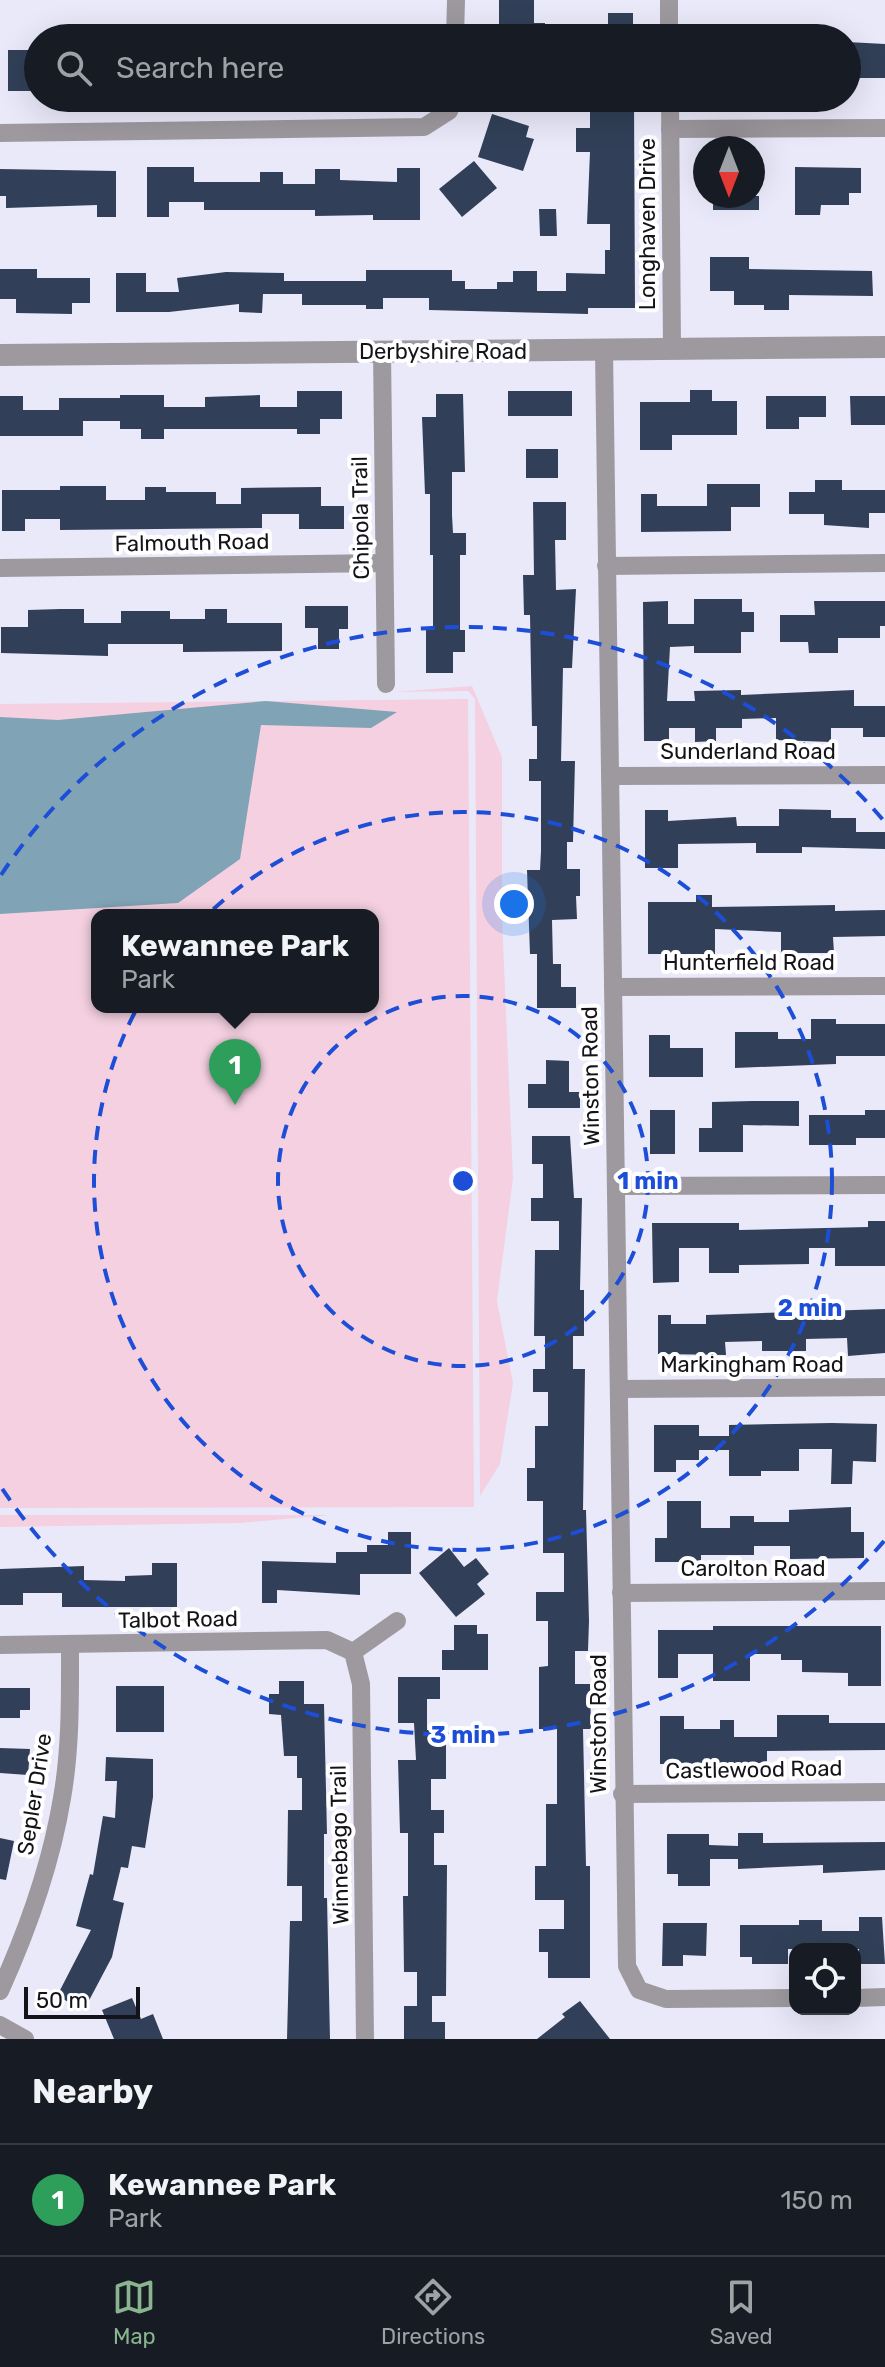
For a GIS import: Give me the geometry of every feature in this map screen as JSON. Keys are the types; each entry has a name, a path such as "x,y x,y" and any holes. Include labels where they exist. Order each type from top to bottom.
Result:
{"street":[{"path":"455,24 456,0"},
{"path":"669,0 669,24"},
{"path":"0,133 424,127 447,112"},
{"name":"Longhaven Drive","path":"670,112 672,349"},
{"path":"670,129 885,128"},
{"name":"Derbyshire Road","path":"0,355 885,347"},
{"name":"Winston Road","path":"604,350 622,1794 627,1966 639,1990 666,1999 789,1998"},
{"name":"Chipola Trail","path":"382,352 386,684"},
{"name":"Falmouth Road","path":"0,568 384,563"},
{"path":"606,566 885,563"},
{"name":"Sunderland Road","path":"611,776 885,775"},
{"name":"Hunterfield Road","path":"613,987 885,986"},
{"path":"616,1186 885,1185"},
{"name":"Markingham Road","path":"619,1389 885,1387"},
{"name":"Carolton Road","path":"621,1593 885,1591"},
{"path":"353,1652 397,1621"},
{"name":"Talbot Road","path":"0,1645 327,1640 344,1644 353,1652"},
{"name":"Sepler Drive","path":"0,1991 25,1936 42,1885 63,1797 69,1725 70,1644"},
{"name":"Winnebago Trail","path":"353,1652 361,1684 365,2039"},
{"name":"Castlewood Road","path":"622,1794 885,1792"},
{"path":"861,1998 885,1997"},
{"path":"0,2025 25,2039"}],"shaded area":[{"path":"472,686 502,757 502,917 513,1178 497,1301 513,1383 500,1464 480,1496 475,699 468,691 394,692"},
{"path":"468,699 474,1507 0,1508 0,704"},
{"path":"0,1515 331,1515 240,1523 0,1527"}],"water":[{"path":"266,701 397,712 371,728 261,725 240,859 178,903 0,914 0,717 58,720"}],"building":[{"path":"499,0 534,0 534,23 545,23 545,24 499,24"},
{"path":"608,13 633,13 633,24 608,24"},
{"path":"861,43 885,44 885,78 861,78"},
{"path":"8,50 24,50 24,91 8,91"},
{"path":"590,112 634,112 635,308 588,308 588,314 429,310 429,298 383,298 383,309 366,309 366,305 302,305 302,294 263,294 262,313 239,312 239,304 169,312 116,312 116,273 146,273 146,292 179,292 177,278 226,272 284,273 284,281 366,281 366,270 452,270 452,281 465,281 465,289 497,289 497,282 513,282 513,271 537,271 537,291 566,291 566,273 605,274 605,250 610,250 610,224 587,224 590,152 576,152 576,128 590,128"},
{"path":"492,114 529,126 526,137 534,139 523,171 478,157"},
{"path":"474,161 497,188 462,217 439,189"},
{"path":"147,167 194,167 194,182 260,182 260,172 283,172 283,184 315,184 315,169 340,169 340,180 397,182 397,168 420,168 420,220 373,220 373,215 315,216 315,210 204,210 204,202 169,202 169,217 147,217"},
{"path":"795,167 861,168 861,193 849,193 849,205 821,205 820,215 795,215"},
{"path":"0,169 116,171 116,217 97,217 97,205 6,208 6,196 0,196"},
{"path":"713,208 759,208 759,210"},
{"path":"539,209 556,209 557,236 540,236"},
{"path":"710,257 749,257 749,269 872,271 873,296 789,295 789,310 764,310 764,305 734,305 734,291 710,291"},
{"path":"0,269 37,269 37,278 90,278 90,303 72,303 72,314 16,313 16,299 0,299"},
{"path":"690,390 712,390 712,401 737,401 737,435 672,435 672,450 640,450 640,402 690,402"},
{"path":"297,391 342,391 342,419 320,419 320,434 297,434 297,429 164,429 164,439 141,439 141,429 120,429 120,421 83,421 83,436 0,436 0,396 23,396 23,410 59,410 59,398 120,398 120,395 164,395 164,407 205,407 205,397 260,395 260,407 297,407"},
{"path":"508,391 572,391 572,416 508,416"},
{"path":"436,394 463,394 465,472 452,472 452,515 453,533 466,533 466,555 460,555 460,630 465,630 465,652 453,652 453,673 426,673 426,630 433,630 433,555 430,555 430,494 425,494 422,417 436,417"},
{"path":"766,396 826,396 826,417 799,417 799,429 766,429"},
{"path":"850,396 885,396 885,425 851,425"},
{"path":"526,449 558,449 558,478 526,478"},
{"path":"815,480 842,480 842,490 885,490 885,513 869,513 869,528 824,525 824,514 789,514 789,492 815,492"},
{"path":"707,484 760,484 760,507 731,507 731,531 641,532 641,494 657,494 657,506 707,506"},
{"path":"60,486 106,486 106,500 145,500 145,487 166,487 166,492 216,492 216,504 241,504 241,488 321,487 321,506 344,506 344,529 299,529 299,514 262,514 262,528 60,530 60,519 25,519 25,531 2,531 2,490 60,490"},
{"path":"533,502 566,502 566,540 555,540 556,590 576,589 572,668 563,668 561,761 575,761 573,842 567,842 567,869 580,869 580,896 576,896 577,919 552,920 553,964 561,964 561,987 576,987 576,1008 537,1008 537,954 530,954 527,870 540,870 541,851 541,781 529,781 529,759 537,759 537,726 532,726 530,615 524,615 523,575 534,575"},
{"path":"694,599 742,599 742,612 754,612 754,632 741,632 741,653 694,653 694,646 670,647 667,701 695,701 694,691 741,690 741,695 854,690 854,706 885,706 885,737 863,737 863,728 831,728 831,742 776,740 776,718 742,719 742,728 716,728 716,741 695,742 695,728 669,728 669,741 644,741 643,602 668,601 668,624 694,624"},
{"path":"814,601 885,601 885,626 880,626 880,638 838,638 838,653 809,653 808,642 780,642 780,615 815,615"},
{"path":"305,606 348,606 348,629 339,629 339,649 318,649 318,628 305,628"},
{"path":"84,609 84,623 121,623 121,611 170,611 170,619 205,619 205,609 227,609 227,623 282,623 282,651 183,652 183,644 108,644 108,656 1,653 1,627 28,627 28,610"},
{"path":"779,809 831,810 831,818 856,818 856,832 885,832 885,849 802,847 802,853 756,853 756,843 678,844 678,868 645,868 645,810 668,810 668,821 736,817 737,826 779,826"},
{"path":"696,895 712,895 712,907 835,905 835,911 885,910 885,936 833,937 834,953 781,953 781,932 715,929 715,954 648,954 648,902 696,902"},
{"path":"811,1019 836,1019 836,1024 885,1024 885,1056 836,1056 836,1064 735,1068 735,1032 778,1032 778,1039 811,1039"},
{"path":"649,1035 670,1035 670,1048 703,1048 703,1077 649,1077"},
{"path":"546,1060 569,1061 569,1092 580,1092 580,1108 528,1108 528,1084 546,1084"},
{"path":"799,1101 799,1126 743,1125 743,1152 699,1152 699,1128 712,1128 712,1102"},
{"path":"650,1110 675,1110 675,1154 650,1154"},
{"path":"865,1110 885,1110 885,1138 856,1138 856,1145 809,1145 809,1115 865,1115"},
{"path":"532,1136 570,1136 574,1198 582,1198 580,1290 584,1290 584,1336 573,1336 573,1369 585,1369 583,1510 586,1510 589,1621 588,1651 575,1651 575,1684 590,1684 591,1729 583,1729 586,1866 590,1866 590,1978 548,1978 548,1952 539,1952 539,1929 564,1929 564,1900 535,1900 535,1866 546,1866 546,1804 557,1804 557,1729 539,1729 539,1667 548,1666 548,1621 536,1621 536,1592 564,1592 564,1553 543,1553 543,1501 527,1501 527,1468 535,1468 535,1426 548,1426 548,1392 533,1392 533,1369 545,1369 545,1336 534,1336 535,1250 559,1250 559,1221 531,1221 531,1198 543,1198 543,1164 532,1164"},
{"path":"868,1221 885,1221 885,1266 835,1266 835,1248 809,1248 809,1264 739,1265 739,1273 709,1273 709,1248 679,1248 679,1282 653,1283 652,1223 739,1223 739,1230 868,1227"},
{"path":"885,1309 885,1353 848,1356 847,1338 806,1339 806,1351 762,1351 762,1341 725,1342 726,1355 658,1354 658,1315 671,1315 671,1324 706,1324 706,1315"},
{"path":"877,1424 876,1462 853,1461 852,1484 831,1484 832,1449 799,1449 799,1471 761,1471 761,1476 729,1476 729,1450 699,1450 699,1460 676,1460 676,1472 654,1472 654,1425 699,1425 699,1436 729,1436 729,1425"},
{"path":"667,1501 701,1501 701,1528 730,1528 730,1516 754,1516 754,1522 789,1522 789,1510 851,1507 851,1532 864,1532 864,1558 790,1559 790,1546 754,1546 754,1555 701,1555 701,1562 655,1562 655,1538 667,1538"},
{"path":"388,1532 411,1532 411,1574 360,1574 360,1595 277,1590 277,1603 262,1603 262,1561 336,1563 336,1552 367,1552 367,1545 388,1545"},
{"path":"449,1548 464,1567 476,1558 489,1574 477,1584 485,1594 456,1617 419,1573"},
{"path":"152,1563 177,1563 177,1607 62,1607 62,1593 23,1593 23,1605 0,1605 0,1569 84,1566 84,1580 125,1581 125,1576 152,1575"},
{"path":"454,1625 477,1625 477,1634 488,1634 488,1670 442,1670 442,1650 454,1650"},
{"path":"713,1626 881,1626 881,1686 848,1686 848,1673 802,1672 802,1660 781,1660 781,1654 750,1654 750,1681 713,1681 713,1654 678,1654 678,1678 658,1678 658,1630 713,1630"},
{"path":"398,1677 440,1677 440,1699 427,1699 427,1730 446,1730 446,1779 431,1779 431,1810 444,1810 444,1833 434,1833 434,1865 447,1865 446,1996 432,1996 432,2022 445,2022 445,2039 404,2039 404,2006 417,2006 417,1972 404,1972 403,1896 408,1896 408,1833 400,1833 398,1760 416,1760 414,1723 398,1723"},
{"path":"279,1681 304,1681 304,1704 324,1704 327,1834 324,1834 324,1898 327,1898 330,2039 287,2039 290,1921 302,1921 302,1886 287,1886 288,1810 302,1810 302,1778 297,1778 297,1756 284,1756 281,1715 269,1714 269,1694 279,1694"},
{"path":"116,1686 164,1686 164,1732 116,1732"},
{"path":"0,1688 30,1688 30,1710 20,1710 20,1718 0,1718"},
{"path":"777,1715 829,1715 829,1723 885,1723 885,1750 767,1751 767,1763 660,1764 660,1716 684,1716 684,1729 720,1729 720,1720 734,1720 734,1737 777,1737"},
{"path":"0,1748 30,1749 28,1775 0,1773"},
{"path":"106,1757 153,1759 153,1797 145,1848 132,1846 128,1868 121,1867 113,1900 124,1903 112,1957 84,2010 57,1996 91,1930 76,1926 90,1874 93,1875 103,1816 115,1818 117,1781 105,1781"},
{"path":"738,1833 763,1833 763,1843 885,1842 885,1870 823,1873 823,1865 738,1869 738,1859 710,1859 710,1886 678,1886 678,1874 667,1874 667,1834 709,1834 709,1845 738,1846"},
{"path":"0,1838 14,1841 6,1880 0,1879"},
{"path":"859,1917 882,1917 885,1964 861,1964 861,1943 789,1943 788,1964 752,1964 752,1957 740,1957 740,1925 799,1925 799,1920 822,1920 822,1931 859,1931"},
{"path":"663,1923 707,1923 706,1956 683,1955 683,1966 662,1966"},
{"path":"132,1998 141,2019 153,2014 163,2039 114,2039 102,2010"},
{"path":"580,2001 610,2039 537,2039 565,2017 562,2014"}],"place":[{"name":"Kewannee Park","path":"235,1105"}]}
